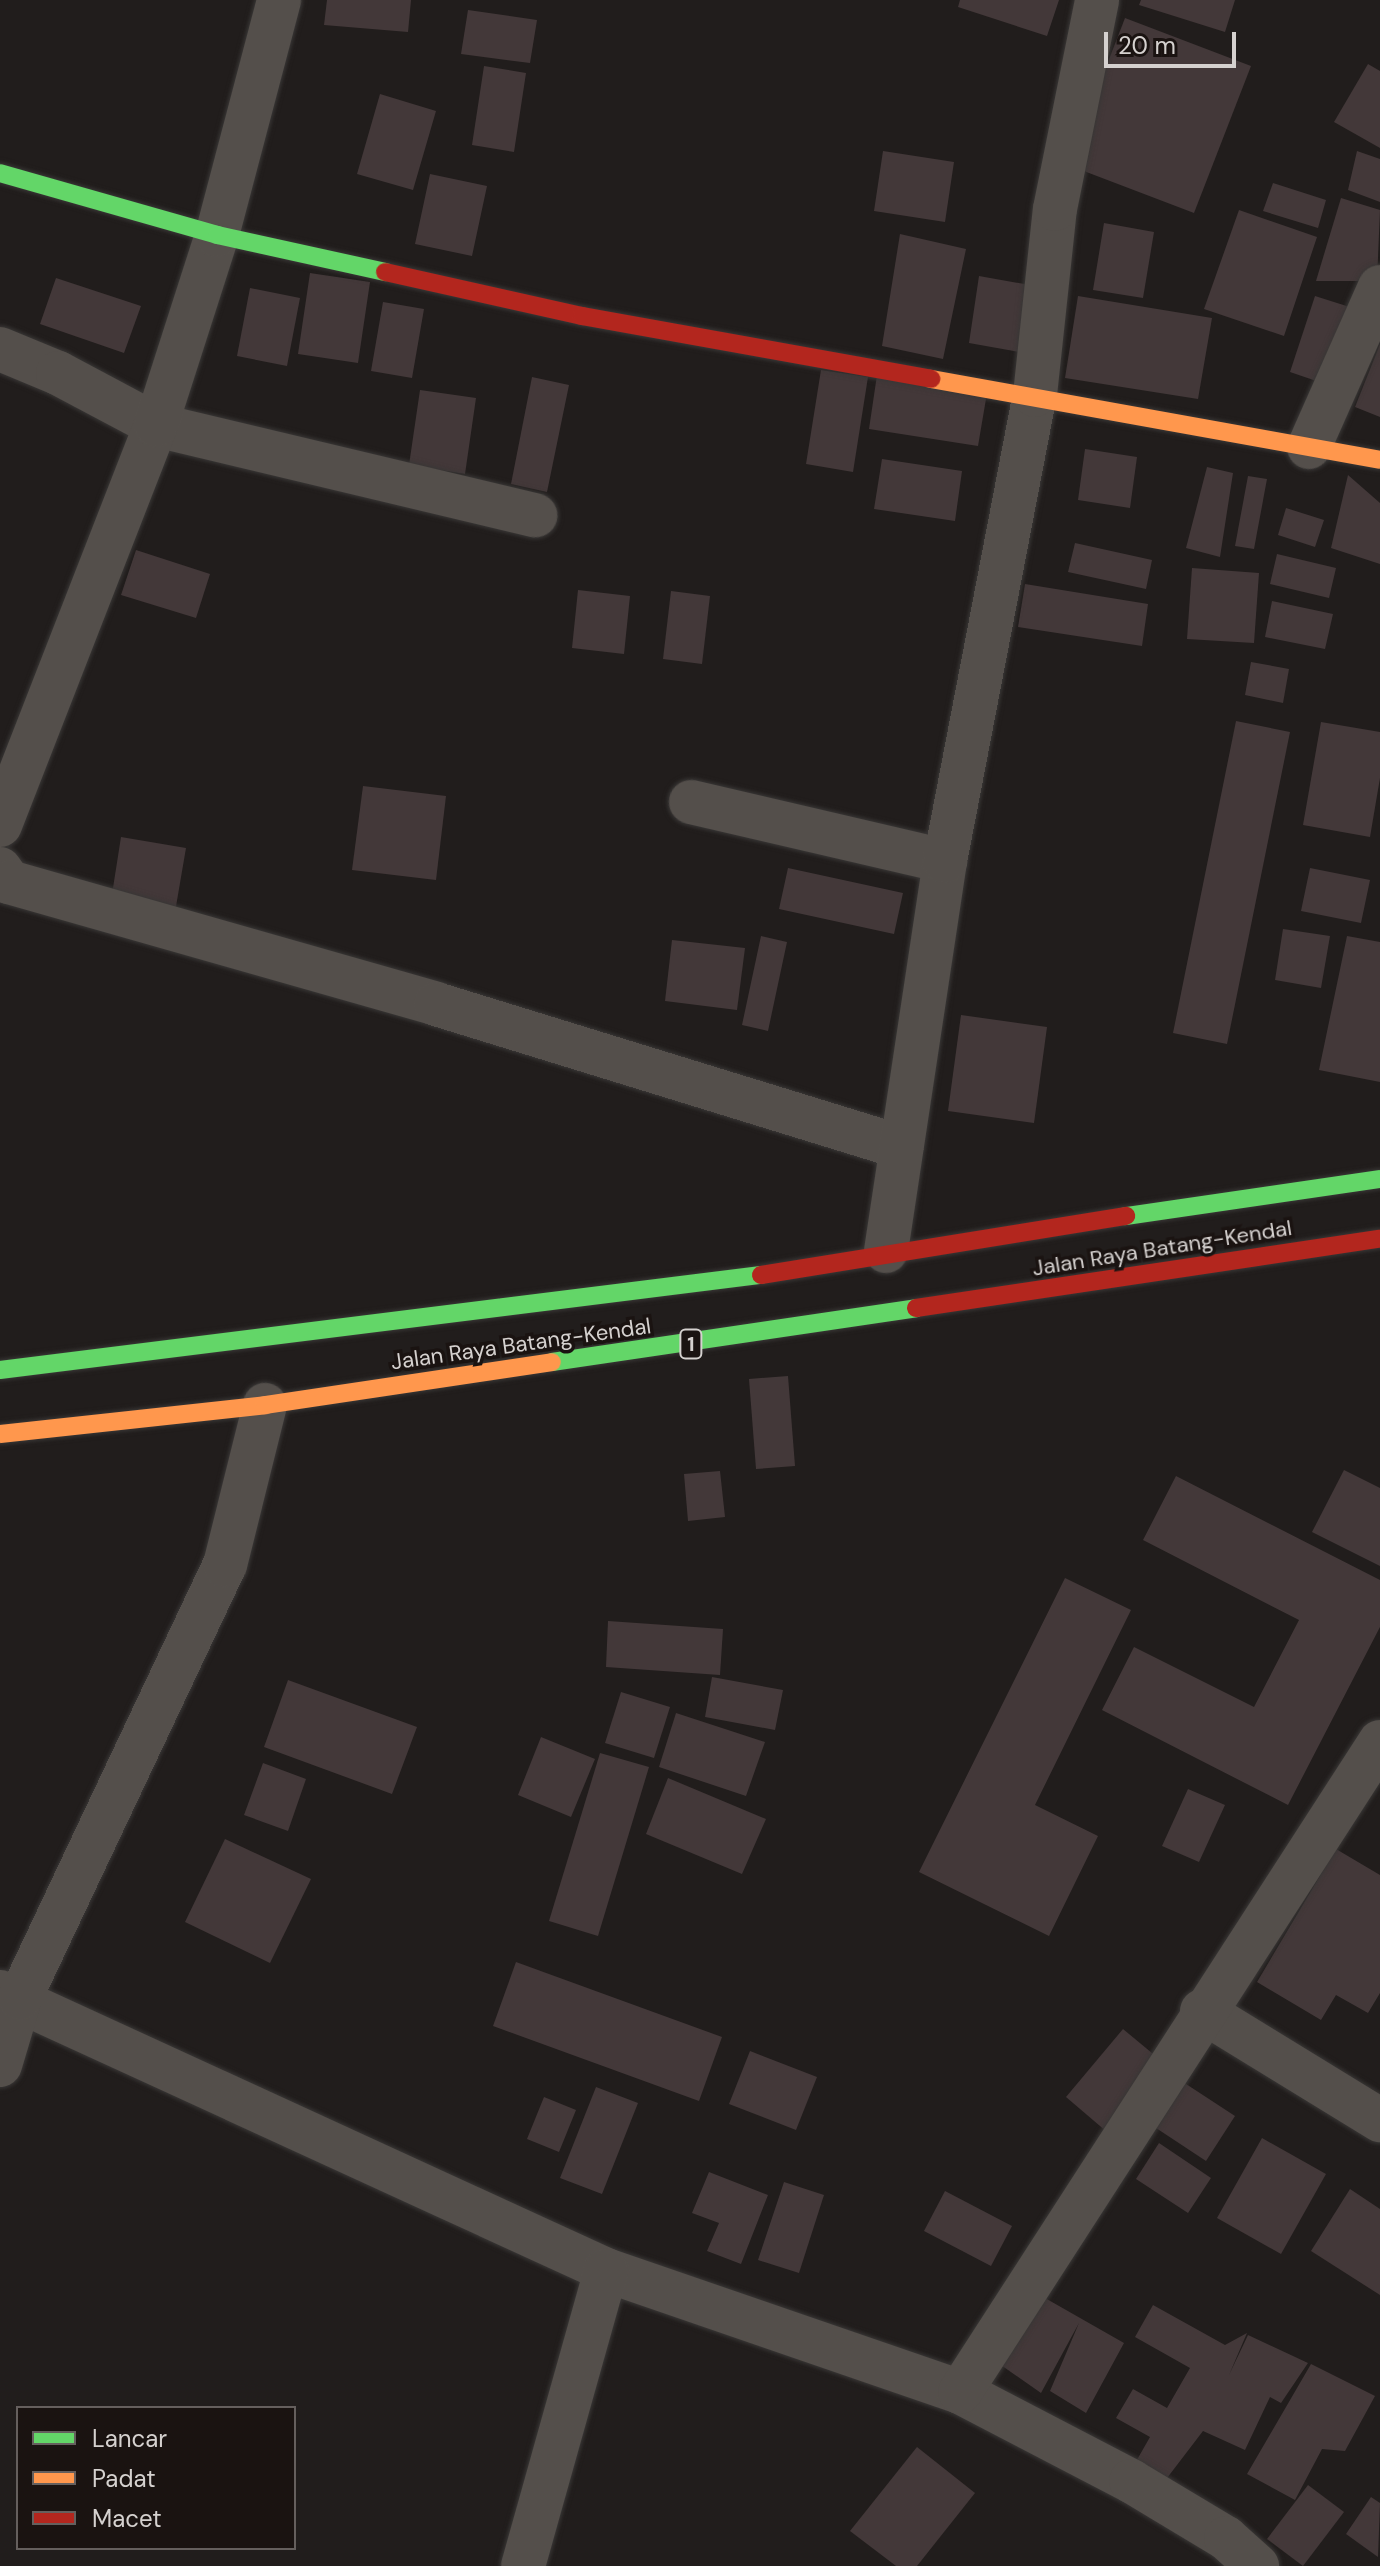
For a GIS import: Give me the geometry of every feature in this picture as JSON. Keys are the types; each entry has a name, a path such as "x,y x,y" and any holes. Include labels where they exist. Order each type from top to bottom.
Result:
{"main road":[{"path":"0,173 217,235 582,316 1035,395 1380,460"},
{"name":"Jalan Raya Batang-Kendal","path":"0,1370 775,1273 886,1251 1049,1235 1380,1179"},
{"name":"Jalan Raya Batang-Kendal","path":"0,1434 265,1405 1053,1282 1380,1239"}],"street":[{"path":"0,825 156,425 217,235 279,0"},
{"path":"886,1251 945,861 1035,395 1055,209 1097,0"},
{"path":"1309,447 1380,287"},
{"path":"0,349 156,425 535,515"},
{"path":"691,802 945,861"},
{"path":"0,869 9,882 902,1147"},
{"path":"0,2065 10,1995 225,1565 265,1405"},
{"path":"960,2392 1202,2011 1380,1742"},
{"path":"10,1995 606,2270 960,2392 1131,2481 1226,2538 1257,2566"},
{"path":"1202,2011 1380,2120"},
{"path":"523,2566 606,2270"}],"building":[{"path":"327,0 411,0 408,32 324,25"},
{"path":"960,0 1059,0 1047,36 958,7"},
{"path":"1141,0 1235,0 1225,32 1139,5"},
{"path":"468,10 537,20 530,63 461,54"},
{"path":"1125,18 1251,66 1194,213 1068,165"},
{"path":"1368,64 1380,71 1380,148 1334,122"},
{"path":"484,66 526,73 514,152 472,145"},
{"path":"380,94 436,111 413,190 357,174"},
{"path":"883,151 954,162 945,222 874,211"},
{"path":"1357,151 1380,159 1380,202 1348,190"},
{"path":"430,174 487,186 472,256 415,244"},
{"path":"1273,183 1326,200 1318,228 1263,211"},
{"path":"1341,198 1380,210 1377,281 1316,281"},
{"path":"1239,210 1317,237 1284,336 1204,309"},
{"path":"1104,223 1154,232 1143,298 1093,290"},
{"path":"900,234 966,249 943,359 882,346"},
{"path":"310,273 370,282 358,363 298,354"},
{"path":"979,276 1030,285 1020,352 969,343"},
{"path":"56,278 141,306 124,353 40,324"},
{"path":"250,288 300,298 287,366 237,356"},
{"path":"1078,296 1212,318 1198,399 1065,378"},
{"path":"1315,296 1356,309 1331,386 1290,372"},
{"path":"383,302 424,309 412,378 371,371"},
{"path":"1380,344 1380,417 1355,407"},
{"path":"821,370 868,377 853,472 806,464"},
{"path":"877,375 987,393 978,446 869,429"},
{"path":"532,377 569,385 547,492 511,484"},
{"path":"420,390 476,398 465,474 409,465"},
{"path":"1085,449 1137,457 1130,508 1078,500"},
{"path":"882,459 962,471 955,521 874,509"},
{"path":"1207,467 1233,473 1220,557 1186,548"},
{"path":"1348,475 1380,503 1380,564 1331,548"},
{"path":"1248,476 1267,479 1254,549 1235,546"},
{"path":"1286,508 1324,520 1315,547 1278,535"},
{"path":"1075,543 1152,560 1146,589 1068,572"},
{"path":"136,550 210,574 196,618 121,595"},
{"path":"1277,554 1336,568 1329,598 1270,584"},
{"path":"1192,568 1259,573 1254,643 1187,639"},
{"path":"1025,584 1148,604 1142,646 1018,627"},
{"path":"578,590 630,596 624,654 572,648"},
{"path":"671,591 710,596 702,664 663,659"},
{"path":"1272,601 1333,614 1325,649 1265,637"},
{"path":"1251,662 1289,669 1283,703 1245,695"},
{"path":"1236,721 1290,732 1227,1044 1173,1033"},
{"path":"1321,722 1380,732 1380,778 1370,837 1303,825"},
{"path":"363,786 446,796 436,880 352,870"},
{"path":"121,837 186,848 174,918 110,907"},
{"path":"788,868 903,893 894,934 779,909"},
{"path":"1310,868 1370,880 1361,923 1301,911"},
{"path":"1283,929 1330,936 1321,988 1275,980"},
{"path":"761,936 787,942 768,1031 742,1025"},
{"path":"1347,936 1380,942 1380,1082 1319,1070"},
{"path":"672,940 745,948 737,1010 665,1001"},
{"path":"961,1015 1047,1027 1034,1123 948,1111"},
{"path":"788,1376 795,1466 756,1469 749,1379"},
{"path":"1344,1470 1380,1488 1380,1566 1312,1532"},
{"path":"720,1471 725,1517 688,1521 684,1474"},
{"path":"1176,1476 1380,1580 1380,1627 1288,1805 1102,1710 1134,1647 1254,1707 1299,1620 1143,1540"},
{"path":"1065,1578 1131,1610 1035,1805 1098,1836 1049,1936 919,1872"},
{"path":"608,1621 723,1629 720,1675 606,1667"},
{"path":"712,1677 783,1690 775,1730 705,1717"},
{"path":"288,1680 417,1727 392,1794 264,1747"},
{"path":"621,1692 670,1707 654,1758 605,1743"},
{"path":"676,1713 765,1742 746,1796 659,1767"},
{"path":"541,1737 595,1759 571,1817 518,1795"},
{"path":"600,1753 649,1767 598,1936 549,1921"},
{"path":"263,1763 306,1779 288,1831 244,1815"},
{"path":"668,1778 766,1819 742,1874 646,1834"},
{"path":"1188,1789 1225,1805 1199,1862 1162,1846"},
{"path":"225,1839 311,1879 270,1963 185,1922"},
{"path":"1336,1849 1380,1875 1380,1993 1368,2013 1336,1995 1321,2020 1257,1982"},
{"path":"516,1962 722,2037 699,2101 493,2026"},
{"path":"1123,2029 1164,2063 1107,2132 1066,2097"},
{"path":"750,2051 817,2077 796,2130 729,2104"},
{"path":"1183,2082 1235,2116 1206,2161 1153,2126"},
{"path":"596,2087 638,2103 602,2194 560,2178"},
{"path":"544,2097 576,2110 559,2152 527,2139"},
{"path":"1262,2138 1326,2174 1281,2254 1217,2218"},
{"path":"1159,2143 1211,2178 1188,2213 1136,2179"},
{"path":"709,2172 768,2195 741,2264 707,2251 719,2223 692,2213"},
{"path":"784,2182 824,2195 799,2273 758,2260"},
{"path":"1350,2189 1380,2209 1380,2295 1311,2251"},
{"path":"945,2191 1012,2226 991,2266 924,2231"},
{"path":"1045,2298 1124,2343 1086,2413 1050,2391 1079,2323 1041,2393 998,2363"},
{"path":"1153,2305 1225,2345 1247,2333 1229,2375 1248,2335 1308,2363 1281,2403 1270,2397 1245,2450 1203,2431 1164,2482 1134,2465 1150,2437 1116,2418 1133,2389 1167,2408 1190,2368 1135,2337"},
{"path":"1311,2364 1375,2396 1345,2451 1322,2449 1295,2500 1247,2474"},
{"path":"917,2447 975,2493 917,2566 896,2566 850,2531"},
{"path":"1308,2485 1344,2512 1303,2566 1267,2539"},
{"path":"1371,2497 1380,2503 1378,2557 1346,2534"}],"traffic: fast":[{"path":"0,173 217,235 385,272"},
{"path":"1126,1216 1380,1179"},
{"path":"0,1370 761,1275"},
{"path":"552,1362 916,1308"}],"traffic: slow":[{"path":"931,379 1380,460"},
{"path":"0,1434 265,1405 552,1362"}],"traffic: jam":[{"path":"385,272 582,316 931,379"},
{"path":"761,1275 1126,1216"},
{"path":"916,1308 1380,1239"}]}
